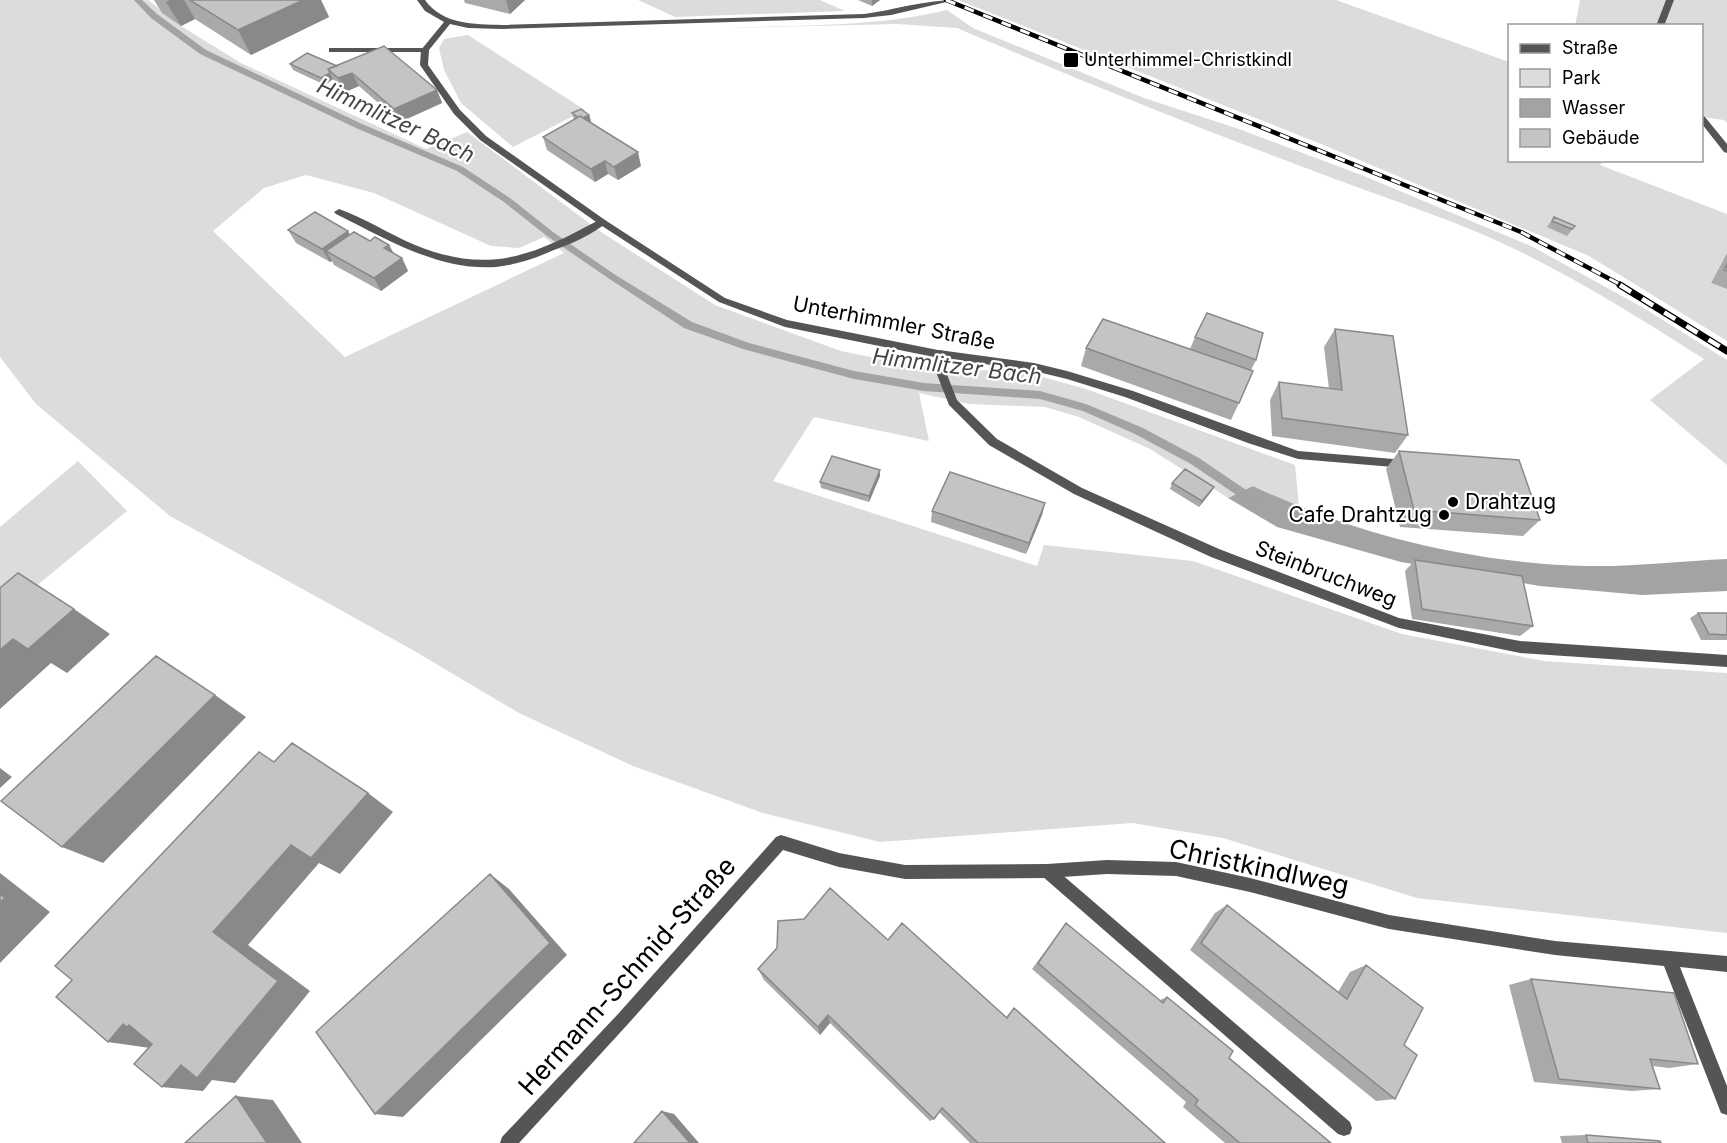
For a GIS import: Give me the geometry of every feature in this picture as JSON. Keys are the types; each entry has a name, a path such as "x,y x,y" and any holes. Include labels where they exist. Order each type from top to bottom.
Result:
{"street":[{"path":"421,0 434,14 448,22 502,27 830,18 891,13 951,0"},
{"path":"1661,24 1670,0"},
{"path":"332,50 425,50 448,22"},
{"name":"Unterhimmler Straße","path":"425,50 424,65 458,112 483,138 602,222 722,300 785,323 939,354 1034,367 1067,375 1129,394 1252,440 1298,454 1415,465"},
{"path":"1703,121 1727,150"},
{"path":"339,212 426,254 452,261 496,265 541,254 602,222"},
{"name":"Steinbruchweg","path":"939,354 941,372 952,402 993,442 1078,491 1215,554 1399,623 1520,647 1727,661"},
{"name":"Christkindlweg","path":"781,842 839,860 905,872 1047,871 1107,867 1176,869 1250,885 1389,922 1555,948 1727,964"},
{"name":"Hermann-Schmid-Straße","path":"508,1143 623,1019 781,842"},
{"path":"1047,871 1344,1128"},
{"path":"1669,958 1727,1107"}],"green space":[{"path":"0,0 148,0 181,26 241,63 426,149 467,132 601,232 715,305 841,351 914,366 956,371 998,370 1039,376 1086,389 1295,465 1299,507 1253,486 1228,498 1150,449 1079,417 1045,407 969,404 919,393 929,441 814,417 773,481 1037,566 1044,545 1193,561 1402,634 1544,661 1727,673 1727,933 1417,898 1223,838 1132,823 880,842 763,813 633,766 519,713 411,649 170,516 36,404 0,357","holes":["306,175 374,193 491,246 519,248 544,237 564,253 345,357 213,231 264,188"]},
{"path":"638,0 820,0 845,11 675,17"},
{"path":"958,0 1336,0 1508,62 1508,162 1602,162 1600,165 1727,214 1727,253 1711,283 1727,289 1727,341 1589,256 1321,144"},
{"path":"1580,0 1727,0 1727,123 1724,120 1703,117 1703,24 1575,24"},
{"path":"947,10 973,28 1144,98 1239,129 1364,176 1531,246 1642,307 1727,360 1727,465 1650,400 1704,359 1594,291 1501,242 1188,123 957,28 897,24 727,28 893,20"},
{"path":"468,35 585,110 513,147 461,103 444,70 439,48 444,39"},
{"path":"78,461 127,511 0,616 0,527"}],"water":[{"path":"1253,486 1332,519 1374,532 1415,543 1500,559 1543,564 1604,566 1727,559 1727,591 1642,595 1540,586 1401,562 1277,527 1228,498"}],"building":[{"path":"190,0 303,0 238,30"},
{"path":"384,46 437,90 394,109 352,73 338,78 328,69"},
{"path":"307,53 337,66 328,69 330,73 321,78 290,64"},
{"path":"581,109 589,115 583,118 572,113"},
{"path":"580,116 638,152 614,167 605,161 591,169 543,137"},
{"path":"315,212 348,231 322,249 288,230"},
{"path":"1554,217 1575,226 1572,229 1552,221"},
{"path":"354,232 370,241 375,237 389,245 384,248 402,258 374,278 326,251"},
{"path":"1207,313 1263,333 1256,360 1195,337"},
{"path":"1103,319 1253,371 1239,403 1086,348"},
{"path":"1335,329 1393,336 1408,435 1282,418 1279,382 1342,390"},
{"path":"1399,451 1519,460 1540,520 1414,510"},
{"path":"832,456 880,470 869,496 820,482"},
{"path":"1185,469 1214,487 1202,501 1172,483"},
{"path":"950,472 1045,503 1029,543 932,511"},
{"path":"1415,560 1522,576 1533,626 1422,609"},
{"path":"18,573 74,609 28,649 13,639 0,650 0,588"},
{"path":"1698,613 1727,613 1727,635 1709,634"},
{"path":"156,656 215,695 62,847 1,801"},
{"path":"292,743 368,793 311,858 291,845 213,932 278,981 197,1078 181,1065 162,1087 134,1064 152,1044 129,1025 127,1027 123,1024 108,1042 56,997 72,980 55,966 259,752 274,762"},
{"path":"490,874 550,943 375,1114 316,1032"},
{"path":"830,888 888,940 902,923 1007,1018 1014,1008 1165,1143 978,1143 942,1108 934,1119 828,1015 818,1027 758,969 777,948 778,921 804,919"},
{"path":"1227,905 1347,999 1366,965 1423,1008 1404,1045 1417,1055 1395,1099 1201,943"},
{"path":"1066,923 1163,1003 1167,997 1233,1051 1229,1058 1331,1143 1240,1143 1195,1105 1198,1100 1038,963"},
{"path":"1531,979 1674,993 1698,1064 1650,1059 1660,1089 1559,1079"},
{"path":"236,1096 267,1143 185,1143"},
{"path":"662,1111 690,1143 634,1143"},
{"path":"1586,1135 1660,1141 1661,1143 1588,1143"}],"waterway":[{"name":"Himmlitzer Bach","path":"138,0 154,16 203,52 359,126 460,169 507,200 550,234 611,276 688,325 747,346 854,375 924,387 1040,395 1086,408 1139,431 1195,461 1251,499"}],"railway":[{"path":"946,0 1521,232 1623,286"},
{"path":"1620,285 1727,351"}],"place":[{"name":"Unterhimmel-Christkindl","path":"1071,60"},
{"name":"Drahtzug","path":"1453,502"},
{"name":"Cafe Drahtzug","path":"1444,515"}]}
